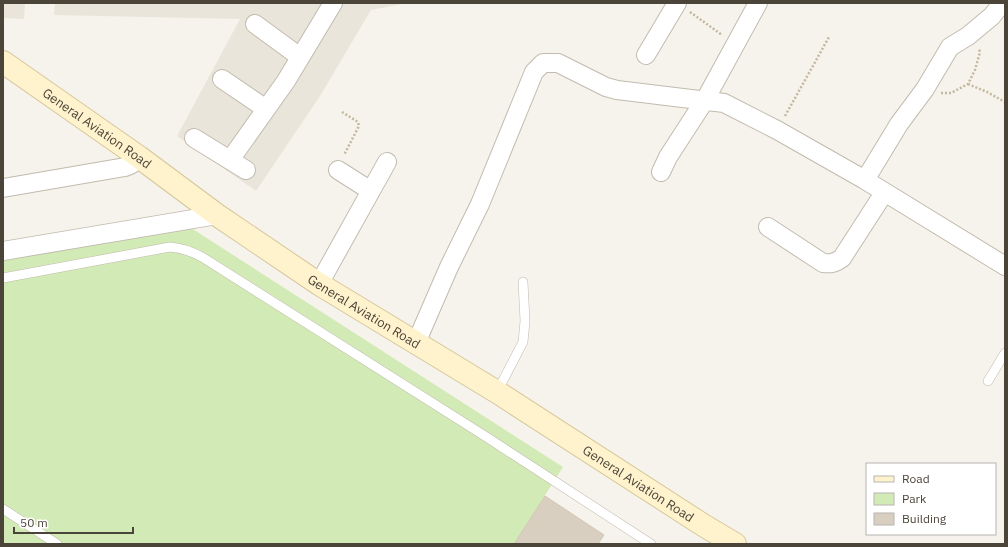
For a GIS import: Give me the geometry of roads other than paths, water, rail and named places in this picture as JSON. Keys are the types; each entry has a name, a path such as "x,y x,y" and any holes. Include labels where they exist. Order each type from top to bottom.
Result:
{"main road":[{"name":"General Aviation Road","path":"3,62 139,157 217,215 319,284 497,392 703,525 735,544"}],"street":[{"path":"230,160 286,81 333,3"},
{"path":"646,55 677,3"},
{"path":"661,172 668,157 705,100 758,3"},
{"path":"865,180 899,124 925,89 950,48 968,36 992,16 1002,3"},
{"path":"255,24 300,57"},
{"path":"416,343 449,267 480,204 534,72 543,63 558,63 606,87 617,90 724,103 777,130 865,180 1005,266"},
{"path":"222,79 266,109"},
{"path":"194,138 246,170"},
{"path":"3,188 125,167 132,164 139,157"},
{"path":"319,284 387,162"},
{"path":"338,170 371,191"},
{"path":"768,227 823,263 836,263 842,258 884,193"},
{"path":"3,251 217,215"}],"lane":[{"path":"3,278 170,247 191,251 468,425 651,544"},
{"path":"497,392 523,342 525,321 524,282"},
{"path":"988,381 1005,353"},
{"path":"3,509 58,544"}]}
